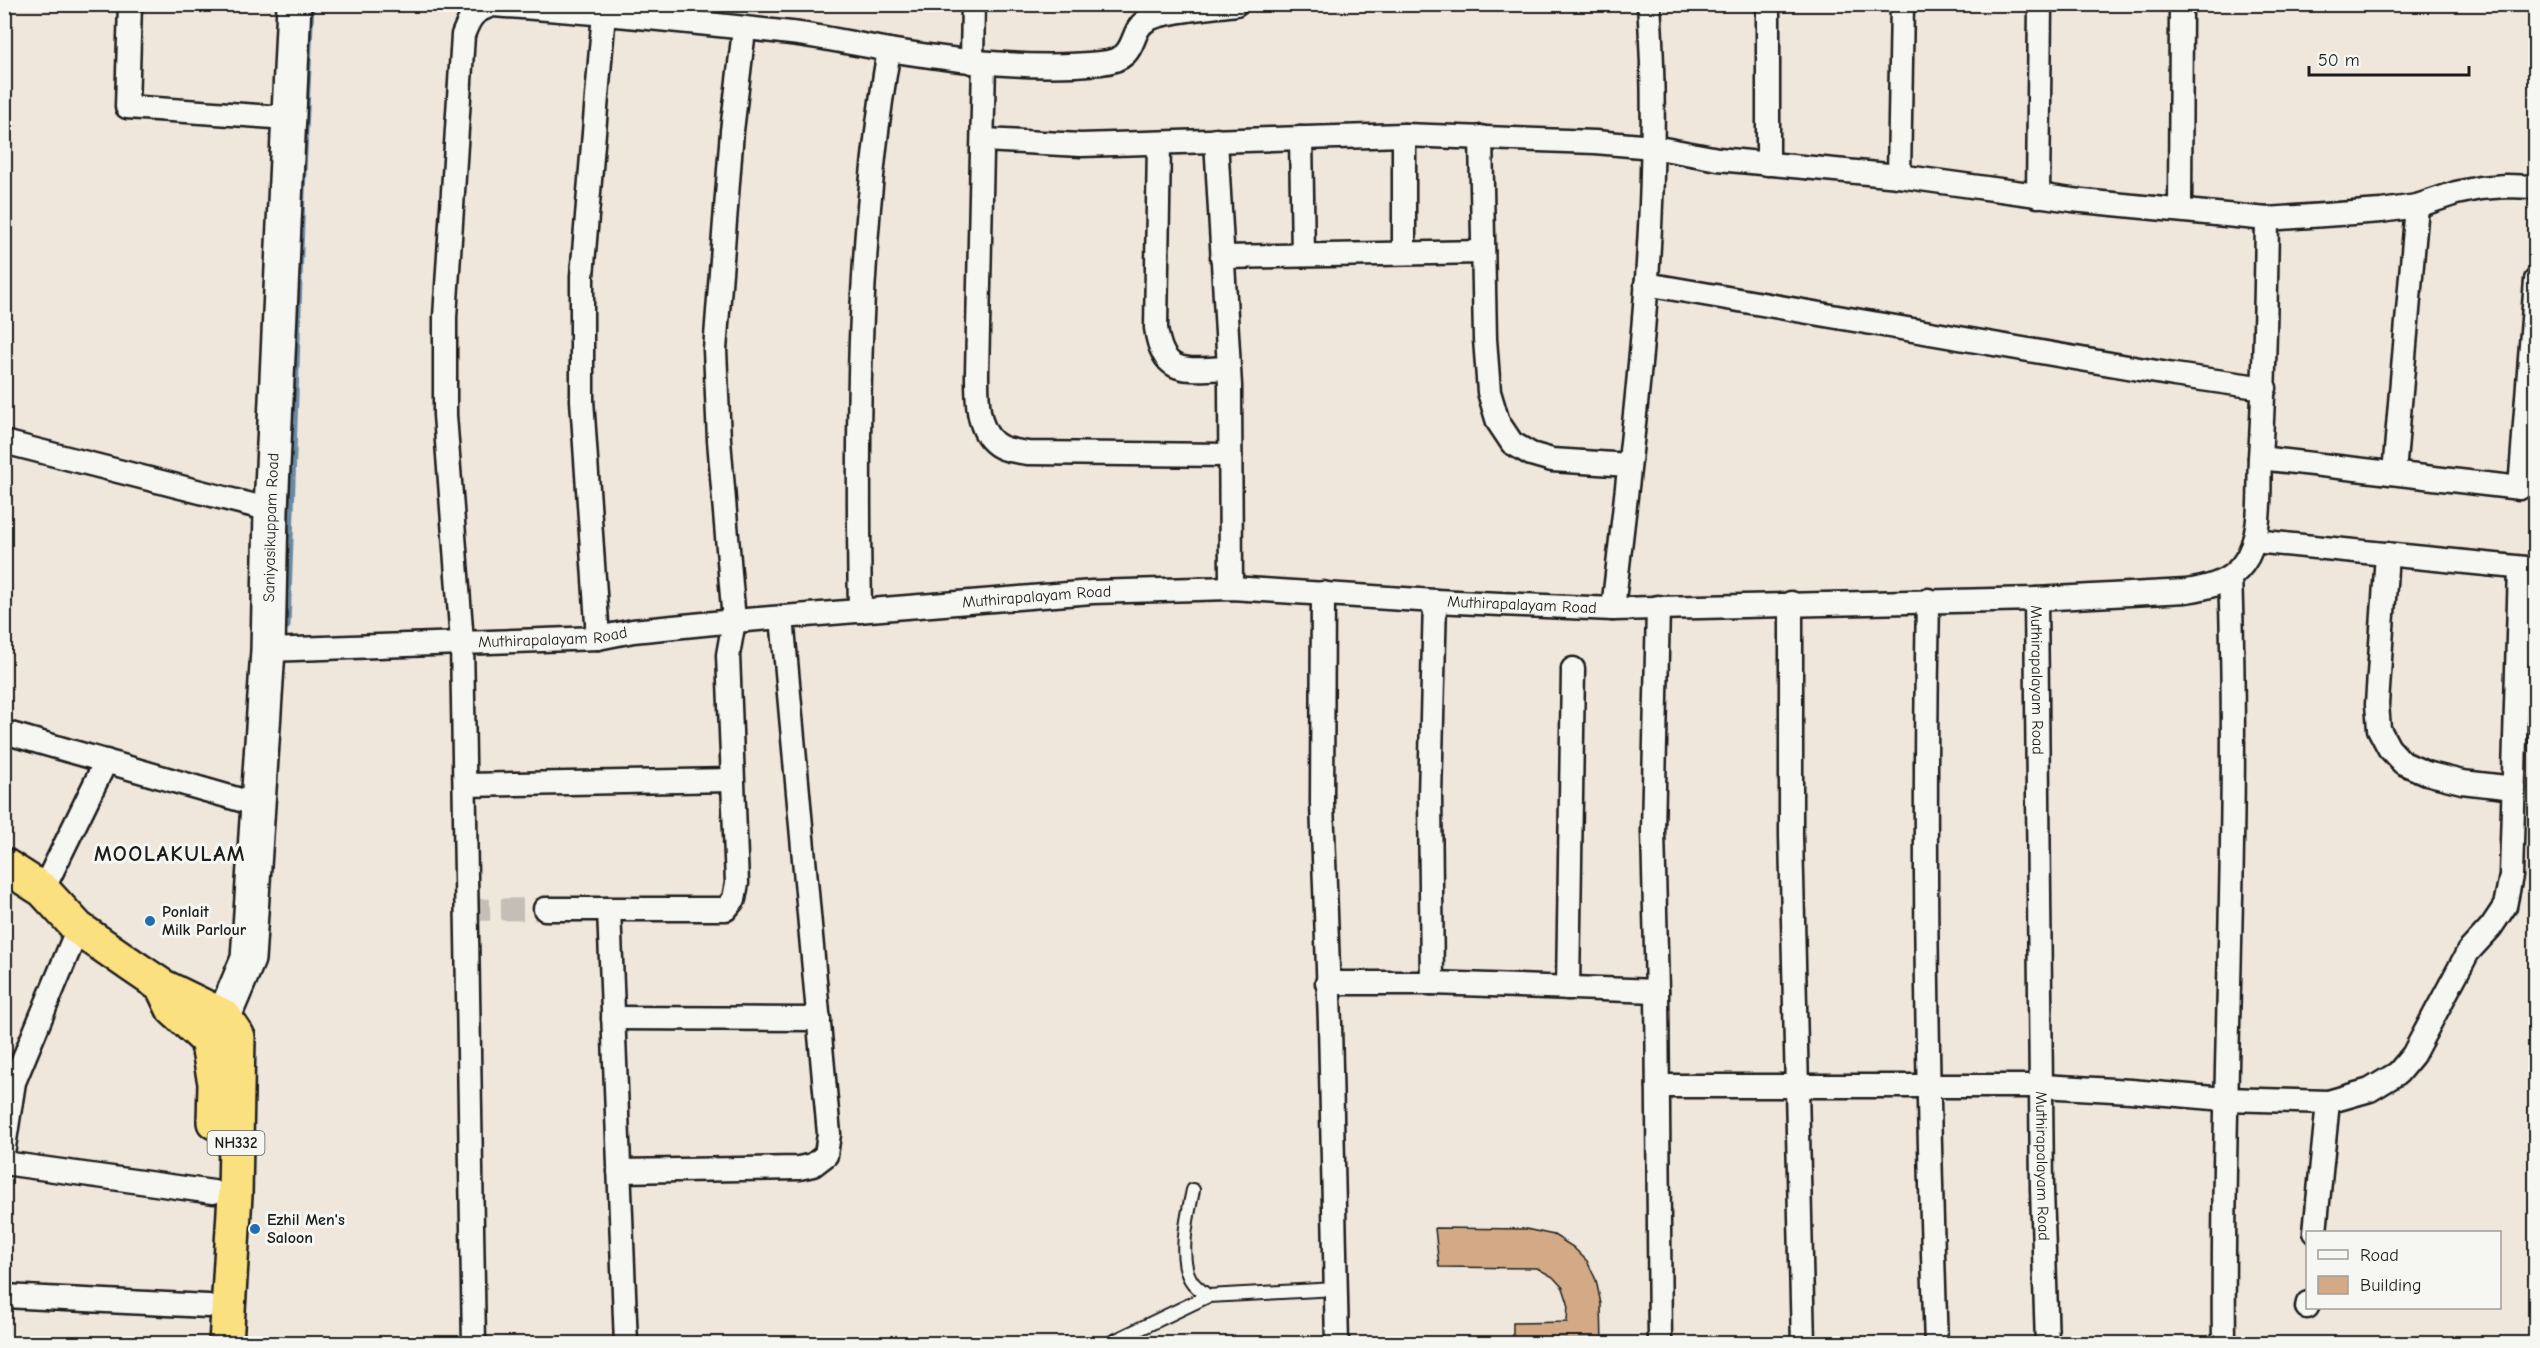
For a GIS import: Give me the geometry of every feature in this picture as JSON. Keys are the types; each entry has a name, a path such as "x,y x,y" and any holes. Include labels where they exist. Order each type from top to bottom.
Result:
{"highway":[{"path":"4,865 43,890 78,928 162,986 215,1028"},
{"name":"NH332","path":"205,1344 213,1192 215,1028 237,1037 235,1195 226,1344"}],"street":[{"path":"130,4 127,107 288,118"},
{"name":"Saniyasikuppam Road","path":"215,1028 248,959 268,650 271,510 294,4"},
{"path":"973,4 984,140 977,400 987,434 996,445 1028,453 1230,455"},
{"path":"474,1344 462,642 445,415 445,317 463,36 469,20 479,10 493,5 604,13 744,30 791,33 978,63 1082,64 1112,62 1123,57 1133,43 1144,11 1236,4"},
{"path":"1613,609 1629,465 1652,202 1654,68 1650,4"},
{"path":"1768,4 1768,164"},
{"path":"1899,176 1902,4"},
{"path":"2038,196 2040,4"},
{"path":"2180,209 2181,4"},
{"path":"598,638 582,400 582,276 604,13"},
{"path":"545,909 726,909 734,899 737,883 728,655 734,621 719,440 715,350 732,131 744,30"},
{"path":"860,611 858,457 862,274 879,109 889,50"},
{"path":"984,140 1081,145 1404,135 1595,141 1653,147 1718,159 1899,176 2038,196 2267,219 2416,206 2456,193 2506,186 2535,187"},
{"path":"1404,135 1404,253"},
{"path":"1480,137 1485,339 1489,392 1498,422 1512,443 1531,454 1552,460 1629,465"},
{"path":"1301,138 1303,255"},
{"path":"1216,141 1228,368 1231,588"},
{"path":"1158,143 1156,328 1158,345 1164,360 1173,365 1187,369 1228,368"},
{"path":"2394,473 2416,206"},
{"path":"2036,599 2186,591 2209,587 2230,577 2243,564 2253,541 2265,388 2267,219"},
{"path":"1222,257 1483,252"},
{"path":"2260,458 2520,488 2535,280"},
{"path":"1646,284 2174,375 2265,388"},
{"path":"6,448 271,510"},
{"path":"1658,1086 1927,1088 2042,1086 2131,1090 2225,1099 2328,1102 2370,1090 2398,1073 2413,1055 2468,952 2491,927 2505,906 2511,876 2514,788 2528,568 2253,541"},
{"path":"2387,554 2377,704 2379,729 2389,748 2403,763 2426,773 2462,782 2514,788"},
{"path":"2224,1344 2225,1099 2234,813 2234,683 2230,577"},
{"name":"Muthirapalayam Road","path":"268,650 598,638 734,621 1092,592 1231,588 1613,609 2036,599 2042,1189 2047,1344"},
{"path":"1323,593 1322,804 1337,1344"},
{"path":"1928,600 1927,1088 1936,1344"},
{"path":"1432,983 1430,796 1435,601"},
{"path":"1791,603 1796,1087 1803,1344"},
{"path":"1658,608 1653,831 1657,991 1660,1344"},
{"path":"619,1171 800,1168 813,1165 825,1155 830,1134 782,617"},
{"path":"1568,988 1573,669"},
{"path":"4,732 258,805"},
{"path":"43,890 106,761"},
{"path":"465,785 732,780"},
{"path":"609,909 626,1344"},
{"path":"4,1147 14,1082 78,928"},
{"path":"1327,983 1432,983 1657,991"},
{"path":"613,1018 819,1019"},
{"path":"2314,1231 2328,1102"},
{"path":"4,1163 213,1192"},
{"path":"4,1296 208,1306"}],"lane":[{"path":"1193,1190 1186,1227 1186,1265 1192,1283 1208,1296"},
{"path":"1108,1344 1208,1296 1335,1289"}],"building":[{"path":"1435,1228 1526,1229 1554,1235 1573,1247 1587,1261 1596,1280 1601,1304 1602,1344 1513,1344 1513,1323 1567,1322 1568,1303 1563,1288 1553,1277 1537,1268 1439,1267"}],"waterway":[{"path":"287,626 311,4"}],"tunnel":[{"path":"468,910 545,909"}],"place":[{"name":"Ponlait Milk Parlour","path":"150,921"},
{"name":"Ezhil Men's Saloon","path":"255,1229"}],"district":[{"name":"MOOLAKULAM","path":"170,854"}]}
